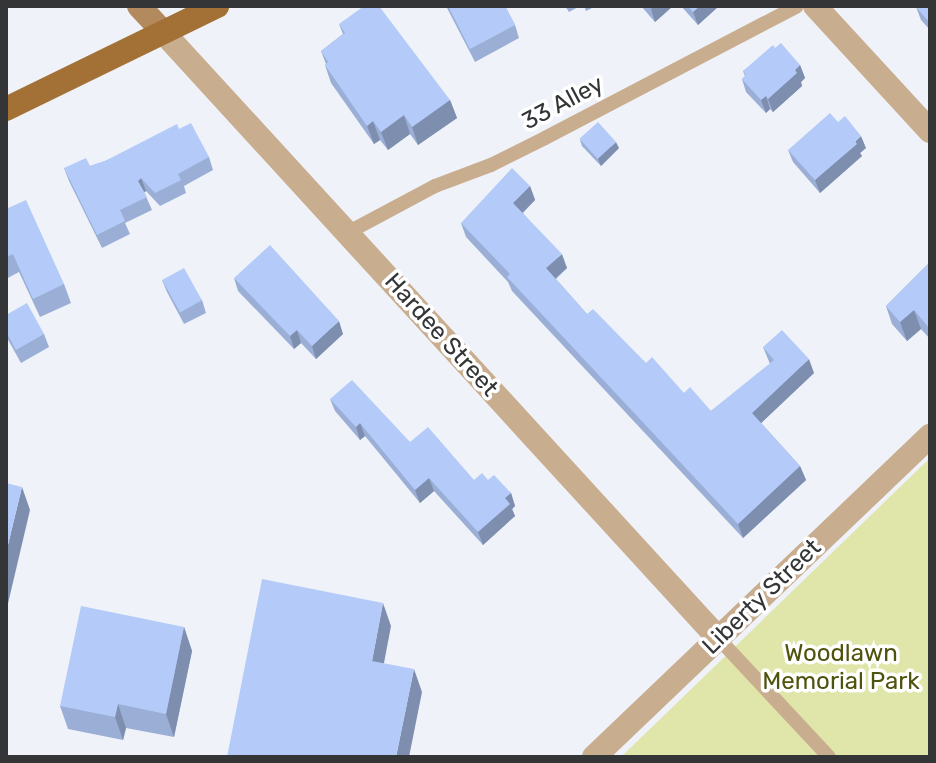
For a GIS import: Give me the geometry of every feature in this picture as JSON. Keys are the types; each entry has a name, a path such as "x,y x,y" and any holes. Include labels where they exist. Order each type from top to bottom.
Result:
{"main road":[{"path":"6,109 217,6"}],"street":[{"path":"139,6 163,32"},
{"path":"815,6 930,131"},
{"name":"Hardee Street","path":"163,32 719,639"},
{"name":"Liberty Street","path":"594,757 930,436"}],"lane":[{"name":"33 Alley","path":"347,233 435,186 491,165 545,138 797,6"},
{"path":"719,639 829,757"}],"green space":[{"name":"Woodlawn Memorial Park","path":"930,458 930,757 621,757"}],"building":[{"path":"364,6 379,6 450,100 412,127 404,115 381,132 373,121 367,126 325,65 328,62 321,51 345,33 339,24"},
{"path":"448,6 505,6 515,25 470,49"},
{"path":"930,6 930,23 916,7"},
{"path":"781,43 800,65 795,70 797,73 768,99 766,96 761,100 742,79 746,75 743,71 773,45 775,48"},
{"path":"830,113 838,122 845,116 861,136 855,141 857,144 815,180 788,150"},
{"path":"598,122 616,142 597,159 579,139"},
{"path":"191,123 209,157 178,174 181,180 155,193 141,178 138,181 147,197 120,210 125,221 97,235 64,168 86,158 90,166 105,161 177,124 179,129"},
{"path":"512,168 530,186 513,203 562,254 546,268 587,314 593,309 646,363 652,357 684,393 690,387 711,411 774,360 763,347 782,330 809,359 752,413 800,466 738,524 507,277 510,274 461,223"},
{"path":"26,200 64,284 33,299 13,254 6,257 6,209"},
{"path":"270,245 339,321 312,346 297,330 290,336 234,278"},
{"path":"930,262 930,329 914,310 900,322 886,306"},
{"path":"184,268 202,300 180,312 162,280"},
{"path":"27,303 44,334 16,350 6,332 6,315"},
{"path":"352,380 410,442 428,427 474,480 482,473 488,480 494,475 511,493 505,498 510,504 478,532 429,478 415,490 360,423 356,427 330,399"},
{"path":"6,483 22,487 6,553"},
{"path":"262,579 383,603 372,661 414,669 396,757 227,757"},
{"path":"81,606 184,627 166,714 118,704 115,717 60,706"}]}
